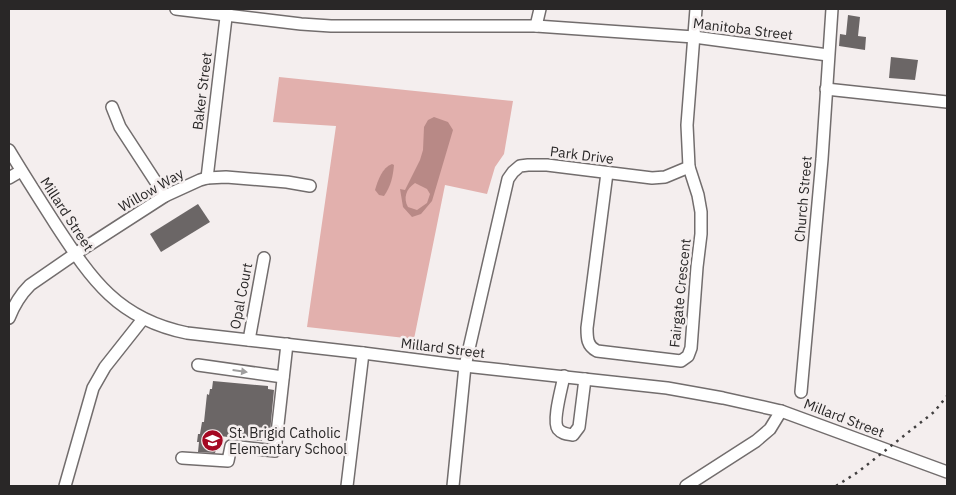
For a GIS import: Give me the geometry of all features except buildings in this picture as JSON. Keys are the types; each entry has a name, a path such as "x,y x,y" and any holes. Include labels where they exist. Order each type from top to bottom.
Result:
{"street":[{"name":"Manitoba Street","path":"176,9 227,12 301,24 330,26 536,26 694,37 828,55"},
{"path":"536,26 540,9"},
{"path":"689,168 687,125 696,9"},
{"name":"Church Street","path":"801,392 821,168 832,9"},
{"name":"Baker Street","path":"207,178 227,12"},
{"path":"826,89 947,102"},
{"path":"112,107 120,127 165,196"},
{"name":"Millard Street","path":"9,150 75,254 102,289 118,303 143,319 174,330 465,366 685,390 781,411 947,472"},
{"name":"Park Drive","path":"453,486 465,366 508,179 512,172 520,166 528,164 644,177 665,177 689,168"},
{"name":"Fairgate Crescent","path":"607,173 587,328 588,342 592,348 597,350 681,361 688,356 692,348 697,267 702,234 698,195 689,168"},
{"path":"9,178 21,171"},
{"name":"Willow Way","path":"9,318 12,308 26,289 75,254 165,196 189,184 207,178 258,180 310,186"},
{"name":"Opal Court","path":"248,340 264,258"},
{"path":"65,486 93,388 105,367 143,319"},
{"path":"182,458 228,461 231,446 276,450 286,344"},
{"path":"347,486 363,353"},
{"path":"198,364 283,377"},
{"path":"564,376 556,421 557,428 563,434 573,435 579,427 585,379"},
{"path":"686,486 770,429 781,411"}],"shaded area":[{"path":"279,77 513,101 504,154 495,167 487,194 445,185 414,339 307,327 336,126 273,122"},
{"path":"434,117 448,122 453,130 432,201 421,214 412,217 403,207 400,189 405,190 420,160 423,150 424,127 428,120","holes":["415,183 427,189 430,194 427,203 417,210 408,207 406,197 412,185"]},
{"path":"392,164 394,165 390,185 384,196 379,195 375,190 379,178 383,171"}],"railway":[{"path":"836,486 858,472 934,412 947,396"}],"place":[{"name":"St. Brigid Catholic Elementary School","path":"213,441"}]}
